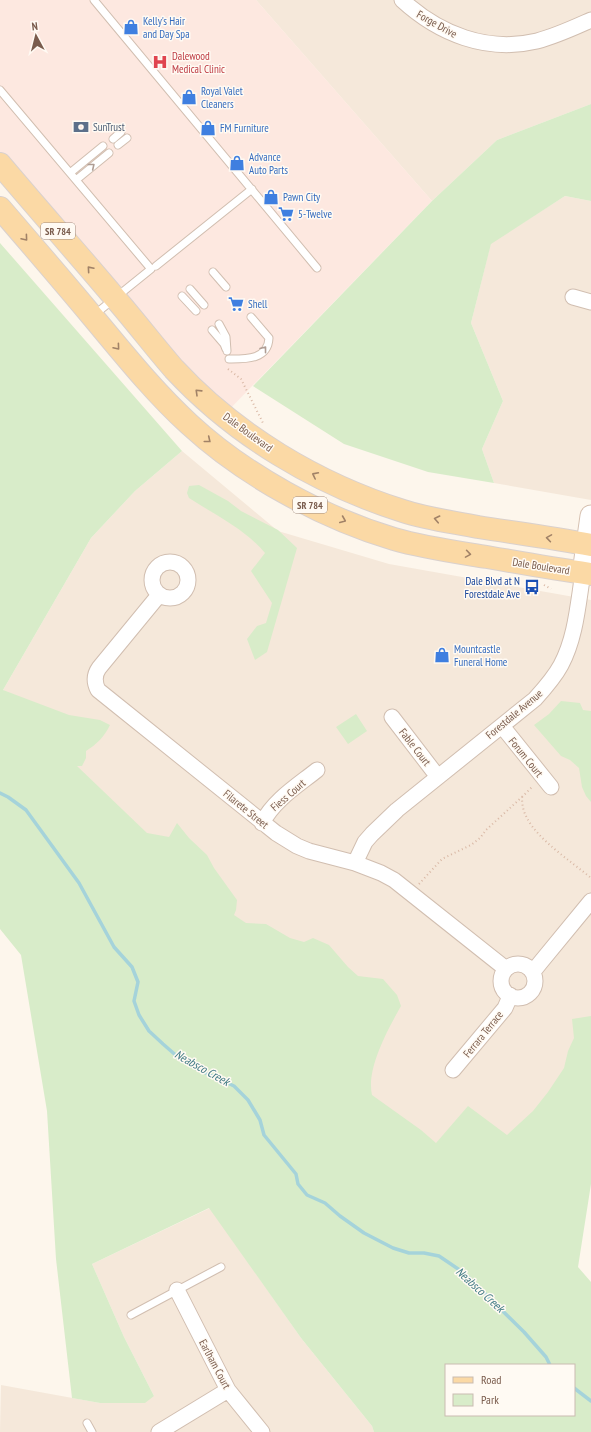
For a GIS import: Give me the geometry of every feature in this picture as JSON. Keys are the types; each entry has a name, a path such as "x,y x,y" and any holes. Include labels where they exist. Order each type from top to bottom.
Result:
{"main road":[{"name":"Dale Boulevard","path":"0,164 174,369 201,396 261,444 294,464 331,483 372,501 405,512 438,520 589,544"},
{"name":"Dale Boulevard","path":"0,208 129,361 190,425 256,475 292,497 393,539 423,546 587,573"}],"street":[{"name":"Forge Drive","path":"402,0 430,22 445,30 465,39 485,43 510,44 535,41 555,35 591,20"},
{"path":"573,297 591,302"},
{"name":"Forestdale Avenue","path":"355,863 365,842 379,826 438,776 535,699 551,682 568,651 572,636 587,573 591,516"},
{"name":"Filarete Street","path":"159,594 99,668 95,675 95,683 98,690 262,823 297,846 309,851 355,863 381,873 394,880 506,969"},
{"name":"Fable Court","path":"392,717 438,776"},
{"name":"Forum Court","path":"502,726 551,787"},
{"name":"Fiess Court","path":"262,823 277,802 317,770"},
{"path":"531,969 536,968 591,901"},
{"path":"518,963 526,965 531,969 536,981 532,991 525,997 516,998 510,996 503,989 501,984 502,976 506,969 518,963"},
{"name":"Ferrara Terrace","path":"454,1070 505,1008 510,996"},
{"name":"Earlham Court","path":"177,1290 228,1390 262,1432"},
{"path":"159,1432 228,1390"}],"lane":[{"path":"94,0 316,268"},
{"path":"0,90 151,269 92,316"},
{"path":"113,138 121,132"},
{"path":"118,145 127,138"},
{"path":"70,173 102,146"},
{"path":"76,180 109,153"},
{"path":"156,266 252,189"},
{"path":"213,272 226,287"},
{"path":"190,289 204,305"},
{"path":"182,296 196,311"},
{"path":"229,359 252,358 266,350 269,344 269,338 251,317"},
{"path":"212,330 224,344 227,351 226,337 219,324"},
{"path":"131,1315 221,1267"},
{"path":"87,1423 92,1432"}],"path":[{"path":"228,369 241,379 263,423"},
{"path":"410,893 438,862 476,841 525,793"},
{"path":"522,797 525,814 536,831 554,848 591,878"}],"shaded area":[{"path":"0,0 256,0 432,201 224,415 0,162"},
{"path":"256,0 591,0 591,104 497,140 432,201"},
{"path":"565,196 591,201 591,500 494,483 482,449 503,401 471,323 491,243"},
{"path":"182,451 278,531 389,564 591,600 591,1051 482,1184 345,1083 228,911 76,766 3,690 91,538 135,491"},
{"path":"210,1208 301,1338 372,1426 374,1432 0,1432 1,1385 100,1403 154,1396 124,1337 92,1264"}],"green space":[{"path":"591,104 591,201 565,196 491,244 471,323 503,401 482,449 494,483 428,472 344,444 253,386 432,201 497,140"},
{"path":"0,243 182,451 135,491 91,538 3,690 69,715 100,720 110,725 100,740 86,751 86,758 82,766 77,766 147,833 169,837 177,823 189,838 207,855 214,868 237,900 234,915 246,923 266,924 290,938 304,942 313,938 329,945 358,976 383,979 397,995 401,1006 379,1049 375,1061 372,1073 372,1095 421,1130 436,1143 468,1106 507,1135 533,1111 564,1068 568,1051 574,1038 572,1019 591,1016 591,1184 578,1267 591,1282 591,1432 374,1432 372,1426 301,1338 209,1208 92,1264 124,1337 154,1396 145,1403 100,1403 72,1398 56,1259 47,1111 21,955 0,929"},
{"path":"199,485 228,501 241,511 278,530 297,548 267,652 255,660 247,639 257,626 266,623 272,603 251,571 265,553 257,544 239,530 189,498 187,493 189,486"},
{"path":"561,701 580,703 583,710 591,711 591,802 586,796 582,787 579,768 570,760 561,756 534,725 549,714"},
{"path":"356,714 367,731 348,744 336,727"}],"waterway":[{"name":"Neabsco Creek","path":"0,793 26,810 79,883 114,947 132,967 138,982 134,1001 139,1015 149,1031 179,1058 197,1069 234,1086 248,1100 260,1120 264,1135 296,1174 298,1184 307,1195 325,1203 364,1233 393,1248 409,1253 424,1253 439,1256 464,1273 524,1332 546,1357 550,1364"},
{"name":"Neabsco Creek","path":"575,1389 591,1401"}],"place":[{"name":"Kelly's Hair and Day Spa","path":"131,27"},
{"name":"Dalewood Medical Clinic","path":"160,62"},
{"name":"Royal Valet Cleaners","path":"189,97"},
{"name":"SunTrust","path":"81,127"},
{"name":"FM Furniture","path":"208,128"},
{"name":"Advance Auto Parts","path":"237,163"},
{"name":"Pawn City","path":"271,197"},
{"name":"5-Twelve","path":"286,214"},
{"name":"Shell","path":"236,304"},
{"name":"Dale Blvd at N Forestdale Ave","path":"532,587"},
{"name":"Mountcastle Funeral Home","path":"442,655"}]}
